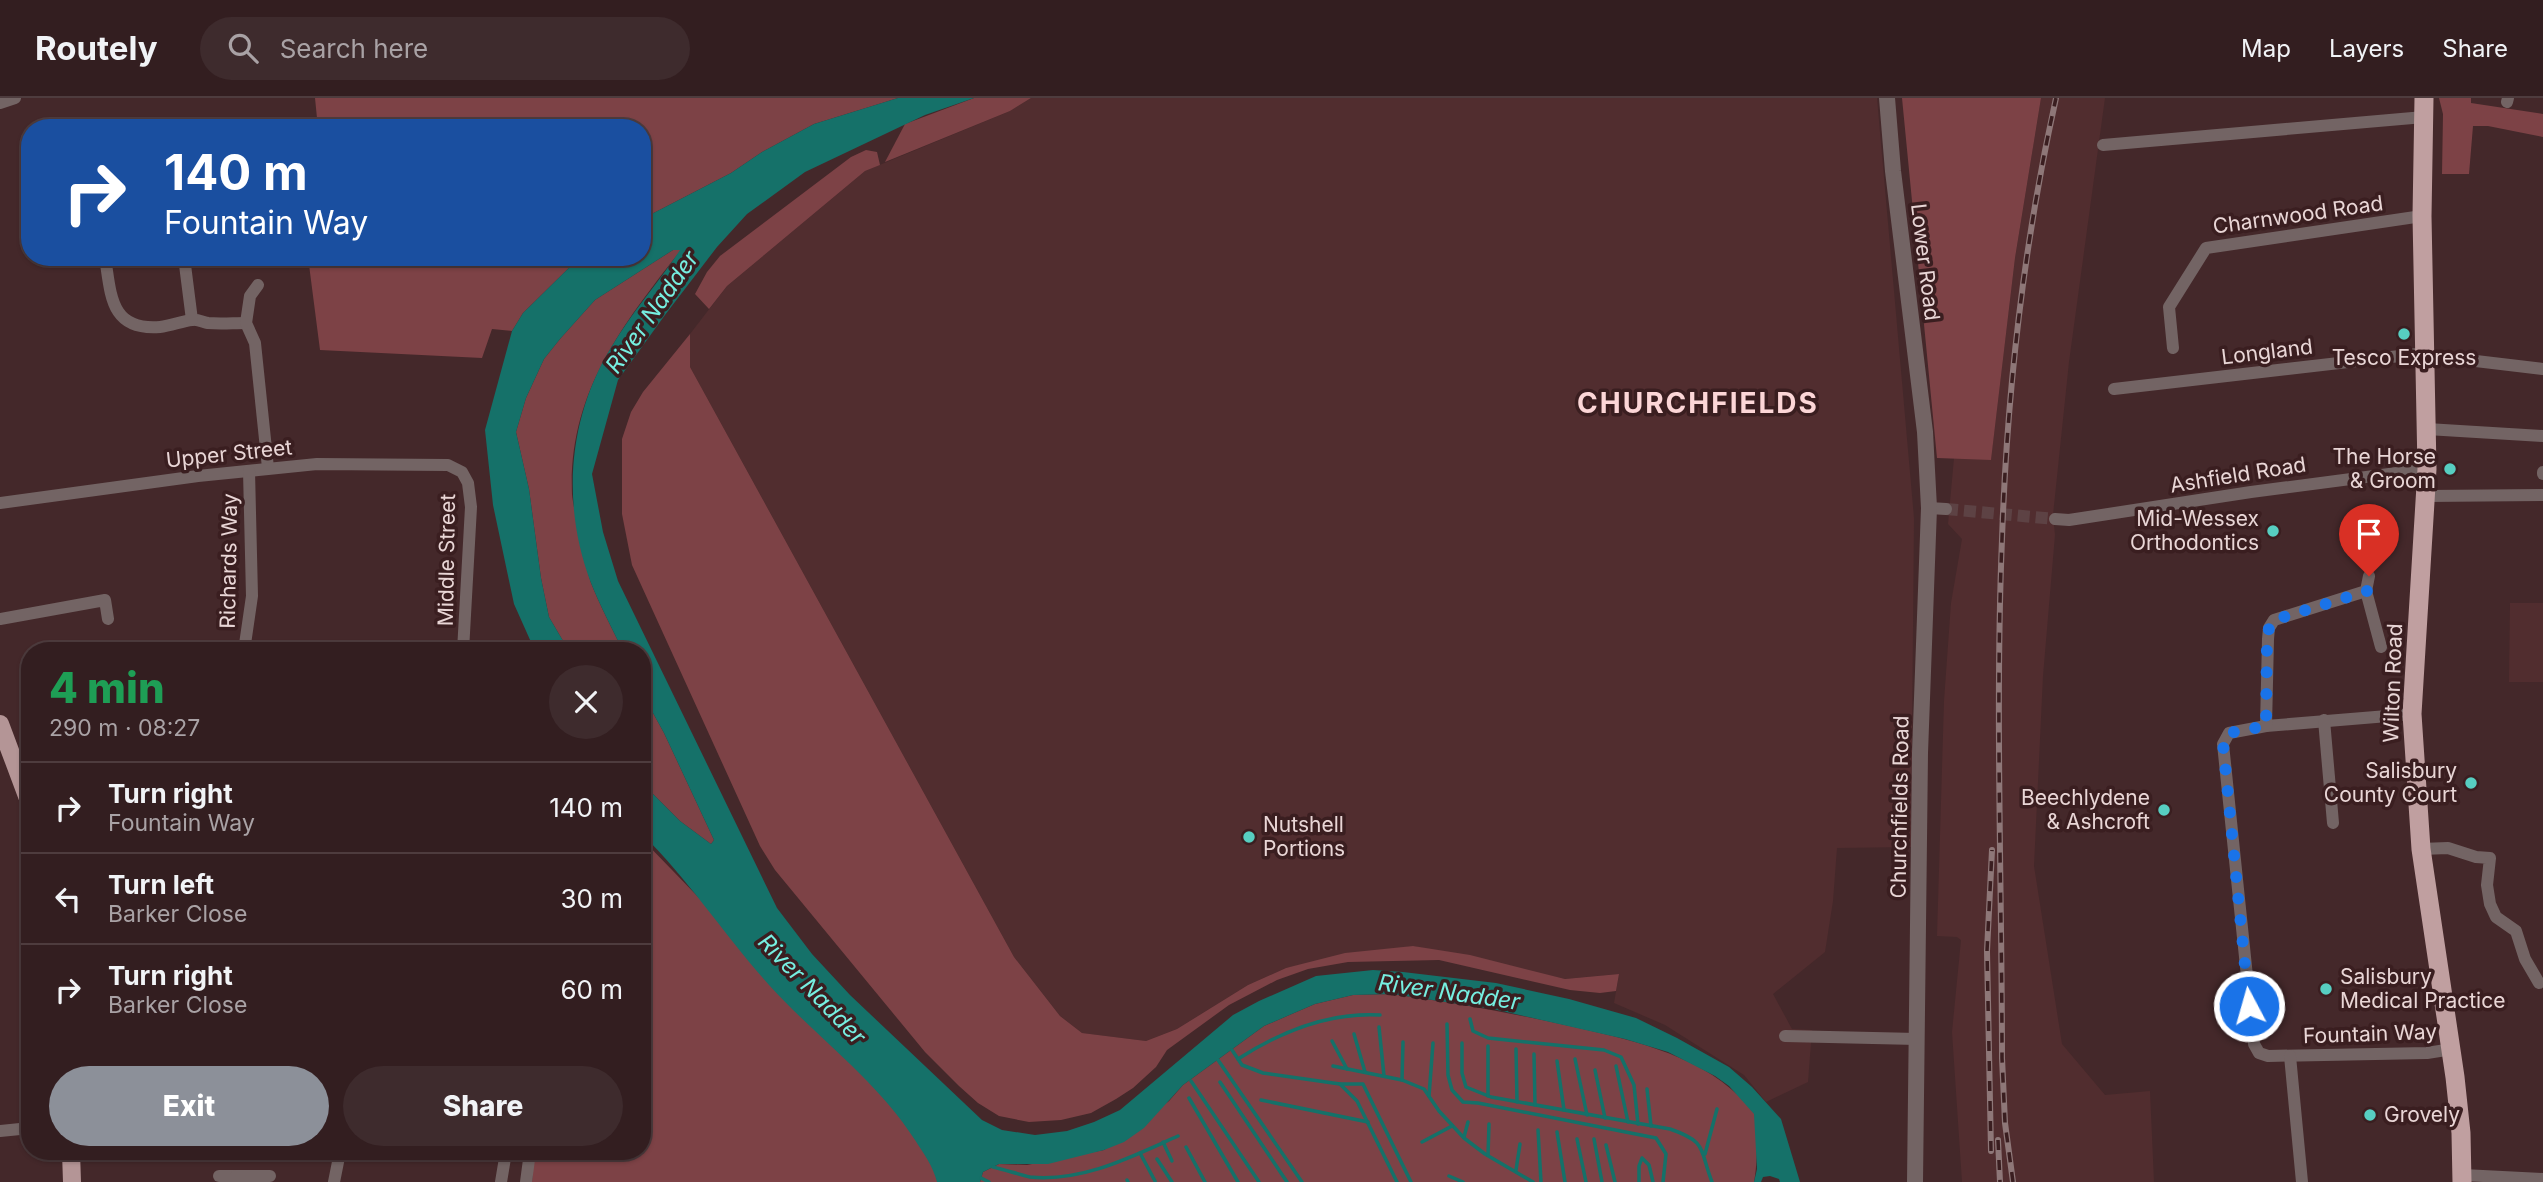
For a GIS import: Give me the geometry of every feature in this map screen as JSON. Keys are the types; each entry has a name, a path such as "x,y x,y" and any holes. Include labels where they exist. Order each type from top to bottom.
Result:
{"highway":[{"name":"Wilton Road","path":"2424,107 2422,216 2427,468 2412,714 2421,849 2452,1049 2463,1178"}],"main road":[{"path":"0,724 21,780"},
{"path":"71,1160 72,1182"}],"street":[{"path":"0,103 15,98"},
{"name":"Lower Road","path":"1887,98 1893,172 1925,432"},
{"path":"2103,145 2424,107"},
{"name":"Charnwood Road","path":"2173,348 2169,307 2206,248 2422,216"},
{"path":"106,266 112,301 118,313 129,323 145,327 192,320 208,323 246,323"},
{"path":"185,266 192,320"},
{"path":"257,285 250,296 246,323 255,343 268,468"},
{"name":"Longland","path":"2114,389 2425,355 2543,369"},
{"path":"2427,429 2543,436"},
{"name":"Churchfields Road","path":"1915,1182 1921,730 1937,509 1925,432"},
{"name":"Upper Street","path":"0,503 106,487 317,464 448,465 462,472"},
{"name":"Ashfield Road","path":"2055,519 2069,520 2427,468"},
{"name":"Richards Way","path":"245,642 251,596 248,471"},
{"name":"Middle Street","path":"462,472 468,483 471,507 464,642"},
{"path":"2426,496 2543,495"},
{"path":"2369,576 2367,591 2381,647"},
{"path":"2266,726 2267,639 2274,620 2367,591"},
{"path":"0,619 105,600 108,619"},
{"name":"Fountain Way","path":"2412,714 2266,726 2229,733 2223,744 2254,1044 2259,1053 2268,1056 2427,1053 2452,1049"},
{"path":"2324,720 2333,823"},
{"path":"2421,849 2448,848 2476,857 2490,858 2487,885 2490,904 2496,917 2516,931 2525,959 2539,983"},
{"path":"1785,1036 1917,1040"},
{"name":"Fountain Way","path":"2290,1056 2302,1182"},
{"path":"0,1131 21,1129"},
{"path":"334,1182 338,1160"},
{"path":"501,1182 505,1160"},
{"path":"526,1182 529,1160"},
{"path":"219,1176 236,1179 270,1176"},
{"path":"2463,1178 2543,1179"}],"shaded area":[{"path":"315,98 898,98 814,124 762,152 731,173 651,214 651,119 317,119"},
{"path":"974,98 1031,98 1010,111 885,162 905,124"},
{"path":"1031,98 1877,98 1914,518 1911,847 1837,848 1833,901 1825,952 1773,994 1792,1029 1812,1030 1808,1082 1766,1102 1744,1075 1665,1025 1614,1003 1619,974 1565,979 1413,946 1286,968 1248,985 1177,1029 1146,1041 1082,1033 1060,1016 1014,957 690,367 690,334 727,286 865,171 1010,111"},
{"path":"1902,98 2041,98 2015,258 1991,460 1937,458"},
{"path":"2041,98 2105,98 2069,362 2053,515 2055,535 2043,676 2034,866 2062,1044 2105,1095 2150,1091 2154,1182 1962,1182 1952,1032 1961,940 1957,937 1937,936 1944,701 1951,603 1962,539 1948,524 1954,458 1991,459 2015,258"},
{"path":"2439,98 2471,98 2471,103 2543,114 2543,137 2488,126 2473,126 2469,174 2442,174 2443,114"},
{"path":"866,150 877,152 880,165 865,171 727,286 709,309 695,294 720,256 851,157"},
{"path":"673,250 681,250 639,305 603,362 589,392 579,424 573,458 572,494 588,571 598,600 619,642 564,642 549,617 529,489 516,432 526,398 544,359 560,339 595,300"},
{"path":"309,266 571,266 523,313 512,331 492,329 482,358 320,350"},
{"path":"690,334 690,367 1014,957 1060,1016 1082,1033 1146,1041 1177,1029 1248,985 1286,968 1345,953 1413,946 1470,955 1565,979 1619,974 1616,991 1600,993 1570,990 1439,960 1348,962 1308,969 1277,980 1229,1005 1167,1050 1156,1067 1133,1088 1091,1113 1061,1120 1029,1122 999,1116 978,1103 925,1052 775,870 760,846 632,565 622,514 622,439 631,412 643,392"},
{"path":"2510,603 2543,603 2543,682 2509,682"},
{"path":"651,709 714,840 711,844 680,821 651,792"},
{"path":"651,848 947,1154 948,1182 532,1182 533,1160 651,1160"},
{"path":"1392,994 1543,1020 1612,1036 1658,1049 1702,1069 1722,1082 1753,1111 1757,1137 1754,1182 980,1182 983,1172 999,1164 1027,1165 1104,1150 1169,1101 1183,1085 1264,1026 1315,1004 1353,995"}],"water":[{"name":"River Nadder","path":"898,98 974,98 925,115 805,172 747,214 717,247 618,380 592,474 603,532 618,581 648,642 618,642 591,583 581,553 575,523 574,462 578,431 597,373 620,333 680,250 673,250 651,264 651,214 731,173 762,152 814,124"},
{"path":"571,266 648,266 595,300 544,359 526,398 516,432 529,489 549,617 564,642 531,642 514,604 493,505 485,430 512,331 523,313"},
{"name":"River Nadder","path":"651,649 777,908 812,954 850,995 982,1120 1002,1130 1035,1135 1067,1131 1094,1122 1120,1110 1233,1015 1316,976 1373,970 1496,983 1569,999 1636,1018 1677,1038 1729,1067 1752,1087 1781,1119 1800,1182 1780,1182 1770,1176 1763,1177 1761,1182 1754,1182 1757,1169 1754,1114 1729,1086 1668,1052 1625,1039 1493,1009 1392,994 1353,995 1315,1004 1264,1026 1183,1085 1144,1128 1124,1142 1104,1150 1048,1164 999,1164 983,1172 980,1182 937,1182 922,1150 882,1097 769,985 651,844 651,792 680,821 711,844 714,840 651,709"}],"waterway":[{"path":"1238,1059 1288,1032 1324,1020 1380,1015"},
{"name":"River Nadder","path":"1470,1019 1473,1031 1488,1038 1604,1050 1621,1057 1634,1085 1638,1124"},
{"path":"1447,1024 1448,1075 1452,1090 1463,1102 1656,1138 1666,1154 1663,1182"},
{"path":"1379,1027 1384,1076"},
{"path":"1354,1034 1365,1072"},
{"path":"1332,1041 1347,1069"},
{"path":"1402,1080 1403,1042"},
{"path":"1429,1096 1433,1043"},
{"path":"1462,1043 1462,1073 1466,1087 1491,1097 1670,1129 1697,1143 1712,1182"},
{"path":"1488,1046 1488,1096"},
{"path":"1516,1049 1517,1102"},
{"path":"1232,1050 1242,1065 1263,1073 1340,1084 1357,1101 1397,1182"},
{"path":"1534,1054 1535,1105"},
{"path":"1575,1059 1587,1115"},
{"path":"1218,1060 1302,1182"},
{"path":"1557,1061 1564,1110"},
{"path":"1333,1066 1402,1080 1424,1089 1439,1111 1464,1138 1485,1154 1533,1182"},
{"path":"1616,1066 1628,1122"},
{"path":"1595,1070 1605,1118"},
{"path":"1191,1081 1259,1182"},
{"path":"1220,1082 1287,1182"},
{"path":"1340,1084 1363,1084 1411,1182"},
{"path":"1647,1089 1651,1126"},
{"path":"1189,1098 1238,1182"},
{"path":"1261,1100 1368,1122"},
{"path":"1705,1154 1717,1109"},
{"path":"1464,1137 1468,1122"},
{"path":"1488,1155 1489,1124"},
{"path":"1422,1142 1452,1126"},
{"path":"1538,1130 1541,1182"},
{"path":"1557,1132 1565,1182"},
{"path":"993,1167 1030,1177 1069,1176 1106,1166 1178,1136"},
{"path":"1577,1139 1586,1182"},
{"path":"1594,1139 1602,1182"},
{"path":"1163,1142 1172,1161"},
{"path":"1516,1170 1520,1144"},
{"path":"1606,1145 1615,1182"},
{"path":"1186,1147 1205,1182"},
{"path":"1140,1153 1155,1181"},
{"path":"1639,1182 1642,1158 1649,1165 1653,1182"},
{"path":"1157,1159 1172,1182"},
{"path":"1449,1176 1463,1182"},
{"path":"981,1178 989,1182"}],"tunnel":[{"path":"1946,509 2055,519"}],"railway":[{"path":"2013,1182 2005,1123 2002,1058 1999,733 2004,483 2026,262 2056,98"},
{"path":"1991,1151 1987,951 1992,850"},
{"path":"1998,1140 2000,1182"}],"place":[{"name":"Tesco Express","path":"2404,334"},
{"name":"The Horse & Groom","path":"2450,469"},
{"name":"Mid-Wessex Orthodontics","path":"2273,531"},
{"name":"Salisbury County Court","path":"2471,783"},
{"name":"Beechlydene & Ashcroft","path":"2164,810"},
{"name":"Nutshell Portions","path":"1249,837"},
{"name":"Salisbury Medical Practice","path":"2326,989"},
{"name":"Grovely","path":"2370,1115"}],"district":[{"name":"CHURCHFIELDS","path":"1698,403"}],"route":[{"path":"2249,1006 2223,744 2229,733 2266,726 2267,639 2274,620 2367,591 2369,576"}]}
